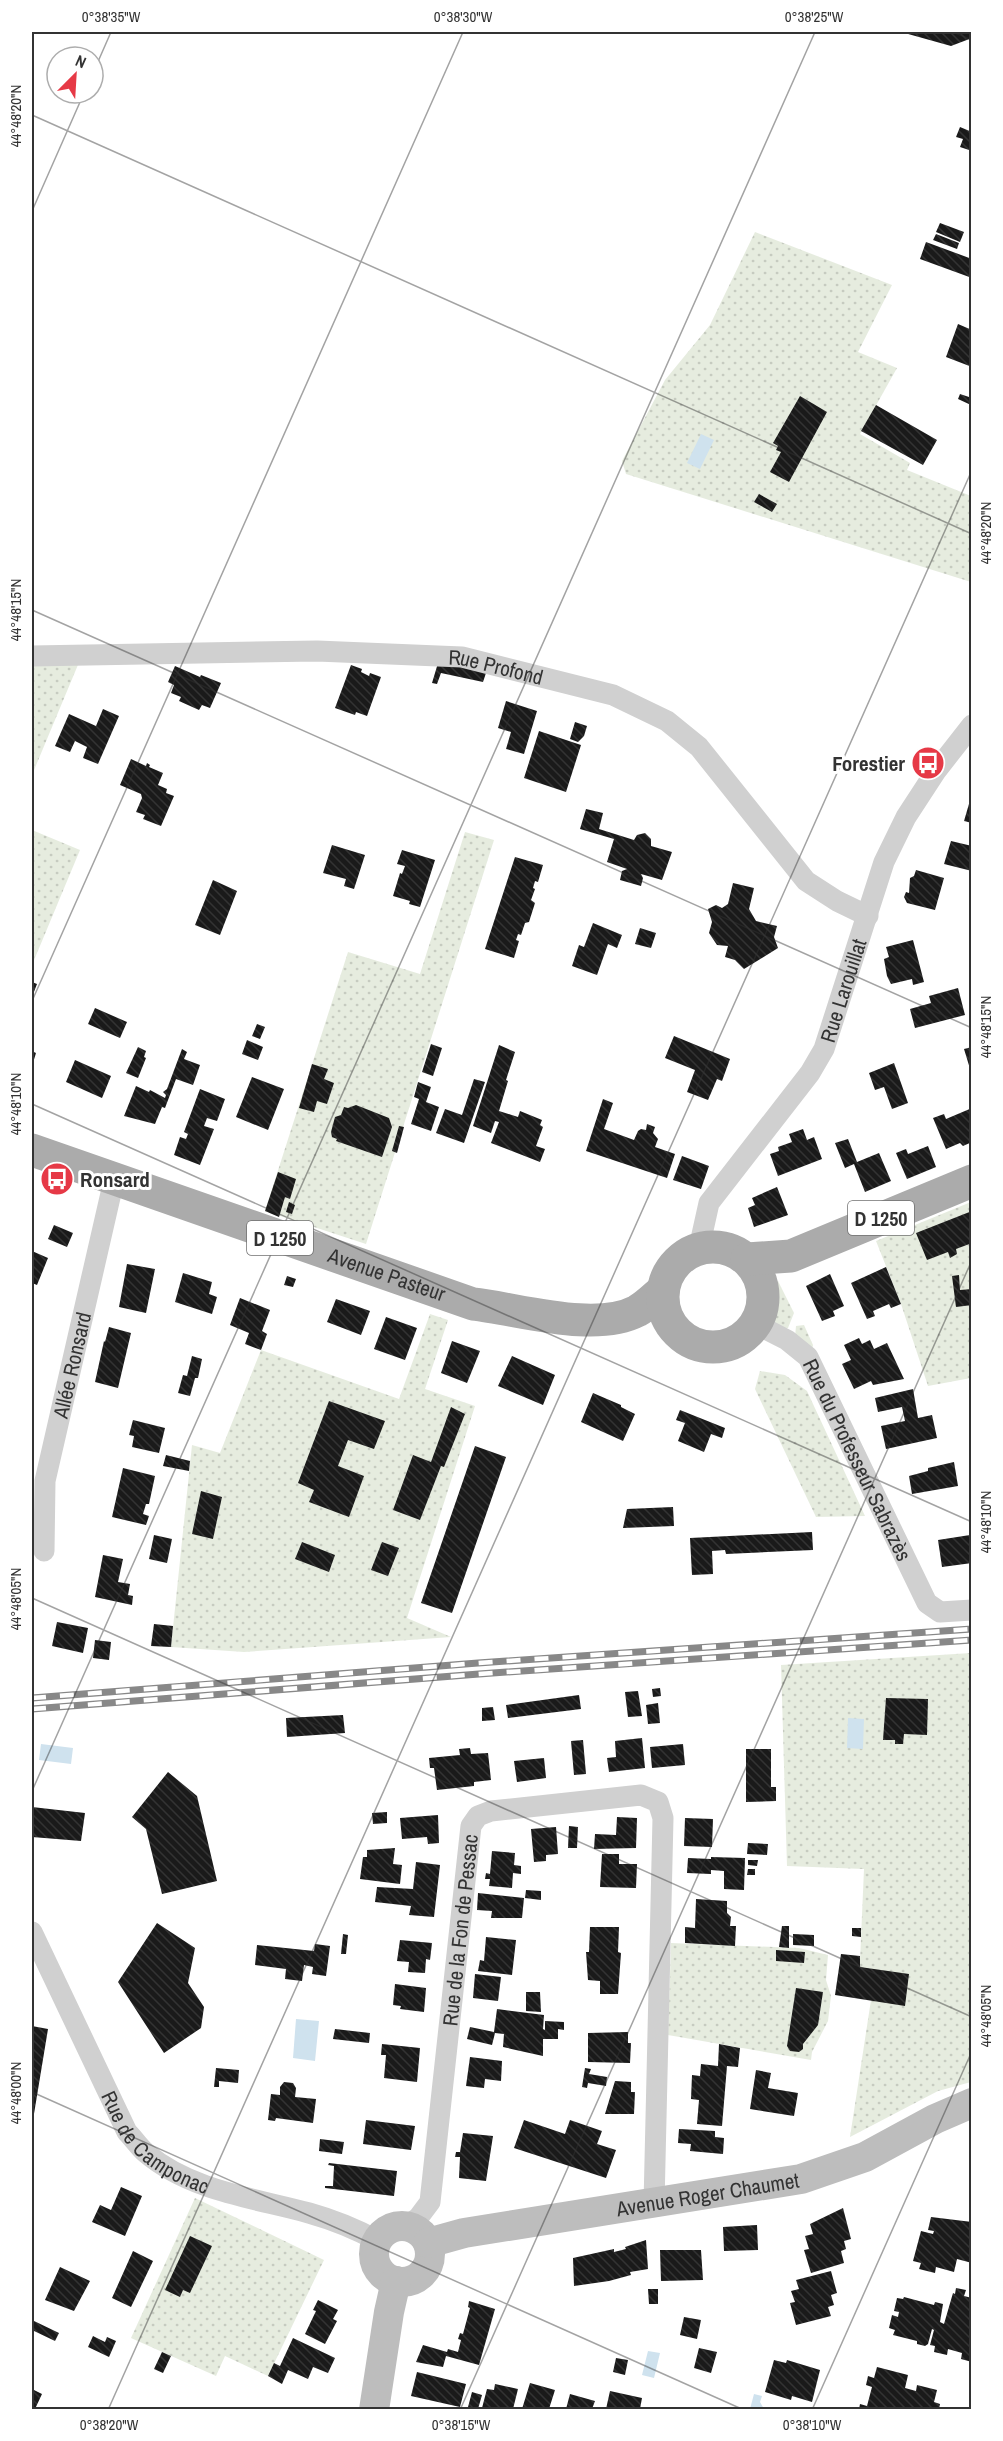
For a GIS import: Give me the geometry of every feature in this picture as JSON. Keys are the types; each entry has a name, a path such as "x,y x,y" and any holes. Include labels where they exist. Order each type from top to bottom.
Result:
{"main road":[{"name":"Avenue Pasteur","path":"32,1150 473,1304 545,1316 604,1320 637,1311 662,1291"},
{"name":"D 1250","path":"754,1272 972,1181"},
{"path":"716,1246 733,1250 754,1272 764,1298 762,1311 756,1324 745,1336 730,1345 713,1348 697,1345 682,1337 670,1324 664,1309 662,1291 672,1267 684,1255 699,1248 716,1246"},
{"name":"Avenue Pasteur","path":"473,1304 495,1317 544,1327 615,1332 676,1331"}],"street":[{"name":"Rue Profond","path":"32,656 316,651 453,657 540,675 614,695 645,709 683,732 699,747 806,881 837,901 868,916"},
{"name":"Rue Larouillat","path":"699,1248 709,1203 810,1073 824,1049 884,862 906,817 936,771 972,725"},
{"name":"Allée Ronsard","path":"44,1551 45,1481 114,1180"},
{"name":"Rue du Professeur Sabrazès","path":"756,1324 787,1340 808,1357 927,1604 940,1612 972,1610"},
{"name":"Rue de la Fon de Pessac","path":"417,2234 418,2218 430,2202 471,1826 478,1816 491,1811 641,1795 658,1802 663,1818 654,2204"},
{"name":"Rue de Camponac","path":"32,1932 127,2132 143,2150 166,2166 200,2183 334,2221 378,2241"},
{"name":"Avenue Roger Chaumet","path":"378,2241 390,2229 417,2234 464,2234 801,2179 865,2157 935,2119 972,2103"},
{"path":"378,2241 375,2257 377,2265 388,2278 396,2281 414,2279 421,2275 430,2260 417,2234"},
{"path":"374,2409 396,2281"}],"shaded area":[{"path":"755,232 892,285 858,352 897,368 860,434 910,463 907,470 971,496 971,582 626,474 622,461 665,380 710,325"},
{"path":"32,660 80,660 32,775"},
{"path":"32,830 80,850 32,965"},
{"path":"465,832 494,840 366,1244 265,1211 348,952 420,974"},
{"path":"971,1202 971,1378 928,1386 901,1304 876,1241"},
{"path":"778,1281 794,1313 788,1328 781,1329 770,1317 773,1290"},
{"path":"430,1314 448,1320 425,1389 475,1406 407,1618 451,1637 244,1652 171,1647 192,1445 220,1453 261,1350 399,1399"},
{"path":"804,1325 813,1345 812,1351 795,1337 796,1326"},
{"path":"760,1371 785,1375 807,1391 865,1516 816,1517 755,1389"},
{"path":"971,1653 971,2082 938,2091 850,2137 873,1987 859,1984 864,1869 787,1866 781,1665"},
{"path":"671,1943 799,1948 828,1955 826,1980 831,1996 828,2021 812,2052 811,2060 668,2035"},
{"path":"195,2198 324,2260 268,2376 225,2356 216,2376 131,2338"}],"water":[{"path":"701,434 714,440 700,469 687,463"},
{"path":"848,1718 864,1719 863,1749 847,1748"},
{"path":"41,1744 73,1748 71,1764 39,1760"},
{"path":"296,2019 319,2021 315,2061 293,2058"},
{"path":"648,2351 660,2353 654,2378 642,2375"},
{"path":"754,2394 762,2396 760,2402 764,2409 750,2409"}],"building":[{"path":"901,32 972,32 972,38 951,46"},
{"path":"960,127 972,132 972,151 960,147 963,139 956,137"},
{"path":"940,223 964,232 960,242 936,232"},
{"path":"936,234 959,243 957,249 933,240"},
{"path":"926,242 972,259 972,278 920,259"},
{"path":"958,324 972,330 972,367 946,357"},
{"path":"960,394 972,398 971,405 958,399"},
{"path":"800,396 827,412 789,482 770,472 781,452 776,450 778,446 773,443"},
{"path":"876,405 937,440 923,465 861,431"},
{"path":"759,494 777,504 772,512 754,502"},
{"path":"438,663 487,670 483,682 441,673 437,684 432,683"},
{"path":"351,665 362,669 361,672 369,676 370,673 381,677 367,716 356,712 355,715 335,708"},
{"path":"175,666 221,683 210,708 202,705 199,710 179,701 181,697 171,693 174,685 168,682"},
{"path":"506,701 537,711 524,754 506,749 511,732 498,728"},
{"path":"103,709 119,716 98,764 83,758 87,747 75,741 70,752 55,746 69,714 96,726"},
{"path":"575,722 587,726 584,736 578,742 570,739"},
{"path":"539,731 581,745 566,792 524,778"},
{"path":"131,759 146,766 147,763 149,767 163,773 158,785 167,789 166,793 174,796 161,826 143,819 145,815 136,812 142,798 141,794 120,785"},
{"path":"972,797 972,823 964,821"},
{"path":"586,809 603,813 599,829 634,840 637,835 645,833 651,839 651,846 672,852 662,880 641,874 643,878 641,886 620,880 622,871 627,869 607,862 614,839 580,829"},
{"path":"951,841 972,846 972,871 944,864"},
{"path":"332,845 365,855 354,889 344,886 346,879 323,873"},
{"path":"402,850 435,860 420,907 393,896 400,873 402,874 405,866 397,864"},
{"path":"515,857 543,865 538,882 535,881 533,888 535,889 531,900 535,903 529,922 525,923 521,935 518,934 516,940 519,941 514,958 485,949"},
{"path":"916,870 944,878 935,910 907,903 904,897 906,892 909,893 910,878 914,876"},
{"path":"213,880 237,891 220,935 195,925"},
{"path":"733,883 754,888 749,909 756,921 777,926 774,937 778,948 744,969 735,960 725,957 728,946 717,945 709,933 712,922 708,909 716,905 722,908 728,904"},
{"path":"593,923 622,935 617,948 608,944 597,975 572,966 579,945 584,947"},
{"path":"640,928 656,933 651,948 635,944"},
{"path":"913,940 924,982 913,985 912,979 891,984 884,959 889,957 886,947"},
{"path":"32,982 37,984 32,997"},
{"path":"958,988 965,1015 915,1028 910,1009 931,1003 929,996"},
{"path":"95,1008 127,1022 120,1038 88,1024"},
{"path":"257,1024 265,1027 260,1039 252,1036"},
{"path":"674,1036 730,1059 722,1081 717,1079 708,1100 687,1092 695,1070 665,1058"},
{"path":"247,1040 263,1047 258,1060 242,1054"},
{"path":"431,1044 442,1048 433,1076 422,1072"},
{"path":"499,1045 515,1052 499,1111 518,1117 520,1111 542,1120 540,1125 543,1127 536,1146 545,1149 540,1162 491,1143 499,1122 495,1121 491,1133 473,1126"},
{"path":"138,1047 146,1051 144,1057 146,1058 138,1078 126,1073"},
{"path":"972,1047 972,1072 971,1072 964,1049"},
{"path":"182,1049 187,1052 184,1059 200,1065 193,1085 176,1079 165,1108 162,1107 155,1124 124,1116 136,1086 165,1098 166,1095 163,1092 167,1089"},
{"path":"32,1051 36,1053 32,1066"},
{"path":"75,1060 111,1076 102,1098 66,1082"},
{"path":"894,1063 908,1103 892,1109 884,1087 875,1090 869,1073"},
{"path":"312,1064 328,1069 324,1079 334,1083 327,1104 317,1101 314,1112 299,1108"},
{"path":"252,1077 284,1089 268,1130 236,1117"},
{"path":"474,1079 485,1082 464,1143 436,1133 445,1109 462,1115"},
{"path":"418,1082 431,1087 426,1102 439,1107 431,1131 411,1124 419,1099 414,1097"},
{"path":"200,1089 225,1099 217,1121 207,1118 204,1126 214,1129 200,1165 174,1155 180,1137 186,1139 188,1134 184,1132"},
{"path":"603,1099 613,1103 604,1129 634,1140 638,1131 646,1130 647,1124 655,1127 653,1133 658,1139 655,1147 675,1154 667,1178 586,1151"},
{"path":"356,1105 389,1118 392,1127 382,1157 336,1141 337,1139 332,1137 335,1117 341,1115 344,1107"},
{"path":"972,1108 972,1142 963,1146 960,1143 946,1149 933,1118 944,1114 946,1119"},
{"path":"399,1126 404,1127 397,1153 392,1151"},
{"path":"803,1129 807,1140 814,1137 822,1159 778,1176 770,1154 779,1151 778,1147 792,1142 789,1134"},
{"path":"848,1139 857,1162 879,1153 891,1181 865,1192 854,1164 845,1168 835,1143"},
{"path":"928,1146 936,1167 907,1179 896,1153 906,1149 908,1154"},
{"path":"682,1156 709,1166 701,1189 673,1180"},
{"path":"278,1172 296,1179 290,1199 285,1197 279,1217 265,1211"},
{"path":"777,1187 788,1215 754,1227 748,1208 755,1205 752,1198"},
{"path":"289,1202 295,1205 292,1214 286,1212"},
{"path":"972,1211 972,1243 956,1249 957,1254 950,1258 948,1252 927,1260 916,1233"},
{"path":"54,1225 73,1233 67,1247 48,1239"},
{"path":"32,1251 48,1258 37,1285 32,1283"},
{"path":"127,1264 155,1269 146,1313 119,1307"},
{"path":"886,1267 901,1304 891,1308 889,1304 873,1311 875,1316 867,1319 851,1283"},
{"path":"183,1273 212,1282 209,1294 217,1297 212,1314 175,1302"},
{"path":"830,1274 844,1306 833,1311 835,1316 822,1321 806,1286"},
{"path":"959,1275 960,1290 972,1289 972,1305 956,1307 952,1276"},
{"path":"287,1276 296,1279 293,1287 284,1285"},
{"path":"240,1298 270,1310 262,1331 267,1334 261,1350 245,1344 249,1333 230,1325"},
{"path":"336,1299 370,1311 361,1335 327,1322"},
{"path":"386,1317 417,1328 405,1360 374,1349"},
{"path":"109,1327 131,1333 118,1388 95,1382"},
{"path":"859,1338 862,1344 870,1340 874,1349 887,1343 904,1379 873,1385 871,1381 854,1389 842,1364 851,1360 844,1345"},
{"path":"452,1341 480,1351 467,1383 441,1373"},
{"path":"192,1356 202,1359 198,1378 195,1378 190,1396 178,1393 183,1375 187,1376"},
{"path":"512,1356 555,1375 543,1405 498,1386"},
{"path":"913,1389 918,1418 932,1415 937,1438 886,1449 881,1426 905,1421 902,1407 878,1412 875,1398"},
{"path":"593,1393 635,1414 623,1441 581,1422"},
{"path":"329,1401 385,1421 374,1449 348,1440 338,1466 364,1476 349,1517 309,1502 314,1490 298,1483"},
{"path":"451,1407 465,1414 420,1520 393,1510 413,1455 431,1462"},
{"path":"680,1410 725,1428 722,1438 711,1434 704,1452 678,1441 685,1423 676,1420"},
{"path":"133,1420 165,1428 159,1453 132,1447 134,1436 129,1435"},
{"path":"475,1446 506,1457 452,1613 421,1603"},
{"path":"166,1455 190,1461 189,1471 163,1466"},
{"path":"954,1462 958,1486 912,1494 909,1476 928,1471 928,1468"},
{"path":"123,1468 155,1476 149,1504 146,1504 143,1514 149,1516 146,1525 112,1517"},
{"path":"201,1491 222,1497 213,1539 192,1534"},
{"path":"673,1507 674,1526 623,1528 627,1509"},
{"path":"812,1532 813,1550 726,1554 725,1550 712,1551 713,1574 692,1575 690,1538"},
{"path":"154,1535 172,1539 167,1563 149,1559"},
{"path":"970,1535 972,1563 942,1567 938,1540"},
{"path":"302,1542 335,1555 329,1572 295,1559"},
{"path":"382,1542 399,1548 388,1576 371,1570"},
{"path":"103,1555 123,1559 118,1582 130,1584 128,1595 133,1596 132,1605 95,1597"},
{"path":"57,1622 88,1628 83,1653 52,1646"},
{"path":"154,1624 173,1626 171,1647 151,1646"},
{"path":"95,1640 111,1642 109,1660 93,1658"},
{"path":"660,1688 661,1696 653,1697 652,1689"},
{"path":"638,1691 642,1716 628,1717 625,1692"},
{"path":"579,1695 581,1709 508,1718 506,1705"},
{"path":"886,1698 928,1699 927,1735 904,1734 903,1744 895,1744 895,1740 883,1740"},
{"path":"658,1703 660,1723 648,1724 646,1705"},
{"path":"493,1707 495,1720 482,1721 482,1708"},
{"path":"343,1715 345,1733 287,1737 286,1718"},
{"path":"642,1738 645,1768 609,1772 607,1758 616,1757 615,1741"},
{"path":"583,1740 586,1774 574,1775 571,1741"},
{"path":"683,1744 685,1765 652,1768 650,1747"},
{"path":"470,1748 471,1754 488,1753 491,1780 474,1782 474,1786 437,1790 434,1768 430,1768 429,1758 460,1755 459,1749"},
{"path":"746,1749 771,1749 771,1787 776,1787 776,1801 746,1802"},
{"path":"544,1758 546,1778 517,1782 514,1761"},
{"path":"168,1772 197,1796 217,1881 162,1894 146,1829 132,1817"},
{"path":"32,1807 85,1813 81,1841 32,1837"},
{"path":"387,1812 387,1823 373,1824 372,1813"},
{"path":"438,1815 439,1843 428,1844 427,1837 402,1839 400,1818"},
{"path":"617,1817 637,1818 636,1848 594,1849 595,1834 616,1835"},
{"path":"685,1818 713,1819 712,1847 684,1846"},
{"path":"569,1826 578,1827 577,1848 568,1848"},
{"path":"556,1827 558,1854 546,1855 546,1861 534,1862 531,1829"},
{"path":"748,1843 768,1844 767,1855 747,1854"},
{"path":"395,1848 393,1864 402,1865 400,1884 360,1879 363,1857 367,1857 367,1850"},
{"path":"492,1851 515,1853 514,1865 521,1866 521,1874 513,1873 512,1888 489,1886 490,1879 485,1879 486,1873 490,1874"},
{"path":"602,1854 619,1854 619,1864 637,1864 636,1888 600,1887"},
{"path":"711,1857 745,1858 744,1890 724,1889 724,1871 711,1870 711,1874 687,1873 688,1858 711,1859"},
{"path":"748,1860 758,1860 757,1866 748,1865"},
{"path":"416,1862 440,1865 434,1917 409,1915 411,1906 375,1902 377,1887 413,1889"},
{"path":"748,1869 755,1869 755,1875 747,1875"},
{"path":"526,1890 541,1891 541,1900 525,1898"},
{"path":"478,1893 524,1898 522,1918 491,1918 492,1911 477,1910"},
{"path":"696,1899 727,1901 727,1913 731,1917 730,1926 736,1926 735,1946 685,1943 685,1927 695,1928"},
{"path":"157,1923 195,1948 188,1983 204,2007 201,2028 164,2053 118,1982"},
{"path":"782,1926 789,1926 789,1948 779,1947"},
{"path":"590,1927 619,1927 618,1952 621,1953 618,1994 600,1994 600,1981 588,1980 586,1952 589,1952"},
{"path":"852,1928 861,1928 861,1937 852,1936"},
{"path":"343,1934 348,1935 346,1954 341,1954"},
{"path":"793,1934 814,1935 814,1946 793,1945"},
{"path":"486,1937 516,1940 512,1975 478,1971 480,1960 484,1961"},
{"path":"400,1940 432,1943 430,1960 426,1959 425,1973 408,1972 409,1962 397,1961"},
{"path":"315,1944 330,1946 326,1976 312,1974 313,1967 304,1965 302,1981 285,1979 286,1969 255,1965 257,1945 314,1951"},
{"path":"776,1950 805,1952 804,1963 776,1961"},
{"path":"841,1954 860,1956 860,1967 909,1974 905,2006 835,1995"},
{"path":"475,1974 501,1977 498,2001 473,1998"},
{"path":"395,1984 426,1988 424,2012 400,2009 401,2006 393,2005"},
{"path":"796,1988 823,1992 818,2025 799,2052 790,2051 787,2046"},
{"path":"526,1992 540,1992 541,2012 526,2011"},
{"path":"497,2009 544,2015 543,2029 545,2030 545,2021 564,2022 564,2030 558,2029 558,2039 543,2039 543,2056 503,2047 504,2034 495,2033 492,2045 467,2039 470,2027 494,2032"},
{"path":"32,2026 48,2029 33,2120 32,2120"},
{"path":"335,2029 370,2033 369,2043 333,2039"},
{"path":"628,2032 628,2043 631,2043 630,2063 588,2062 588,2033"},
{"path":"382,2044 420,2048 417,2082 384,2078 386,2055 381,2055"},
{"path":"719,2044 740,2048 738,2067 727,2066 722,2126 697,2124 699,2100 691,2099 692,2075 700,2076 701,2064 718,2066"},
{"path":"470,2057 502,2061 501,2081 485,2079 484,2088 466,2086"},
{"path":"216,2068 239,2070 238,2083 219,2081 219,2087 214,2087"},
{"path":"585,2068 591,2069 589,2074 607,2077 606,2086 588,2083 587,2088 582,2087"},
{"path":"756,2070 771,2073 768,2088 798,2093 794,2116 750,2109"},
{"path":"615,2081 631,2082 631,2092 635,2092 634,2114 605,2114"},
{"path":"284,2082 293,2083 296,2088 295,2097 316,2099 313,2123 276,2118 275,2121 268,2120 271,2094 280,2095 280,2087"},
{"path":"366,2120 415,2126 411,2150 363,2144"},
{"path":"524,2120 565,2134 570,2120 602,2131 597,2144 616,2150 606,2178 514,2148"},
{"path":"679,2129 715,2131 715,2137 724,2138 723,2154 690,2151 691,2144 678,2143"},
{"path":"463,2133 493,2136 486,2181 459,2178 460,2157 455,2157 456,2152 460,2152"},
{"path":"320,2139 344,2142 342,2154 319,2151"},
{"path":"329,2163 397,2171 394,2196 325,2188 325,2186 333,2186 334,2166 328,2165"},
{"path":"121,2187 142,2196 125,2236 92,2222 100,2205 111,2210"},
{"path":"843,2208 851,2239 844,2241 846,2249 841,2251 844,2263 811,2273 804,2250 809,2249 805,2236 813,2234 810,2224"},
{"path":"931,2217 972,2222 972,2263 957,2259 954,2272 936,2267 935,2273 919,2269 921,2263 913,2261 921,2231 933,2234 934,2231 928,2230"},
{"path":"757,2225 758,2250 724,2251 723,2227"},
{"path":"190,2236 212,2246 190,2293 183,2290 180,2297 165,2290"},
{"path":"646,2240 648,2269 630,2272 631,2275 609,2281 574,2286 573,2258 614,2249 614,2252"},
{"path":"660,2250 701,2250 703,2280 661,2281"},
{"path":"133,2251 153,2261 131,2307 112,2298"},
{"path":"60,2267 90,2281 74,2311 45,2300"},
{"path":"831,2271 837,2293 831,2295 834,2305 828,2307 831,2316 796,2325 790,2303 795,2302 791,2291 799,2289 796,2280"},
{"path":"956,2288 966,2290 964,2296 972,2298 972,2362 961,2359 962,2353 948,2349 947,2355 934,2352 935,2346 930,2345 934,2330 932,2329 928,2344 925,2346 917,2344 917,2341 893,2335 895,2330 889,2328 892,2315 898,2317 899,2312 894,2311 897,2298 903,2299 904,2297 934,2305 935,2302 943,2304 940,2322 944,2324"},
{"path":"648,2289 658,2289 658,2304 649,2304"},
{"path":"318,2300 338,2310 333,2319 337,2321 325,2344 305,2334 316,2311 313,2310"},
{"path":"469,2301 495,2309 479,2365 446,2356 443,2367 416,2362 423,2345 447,2352 448,2349 458,2352 461,2340 458,2339 460,2333 463,2334 470,2308 468,2307"},
{"path":"684,2317 701,2320 697,2339 680,2335"},
{"path":"32,2320 59,2333 55,2341 32,2330"},
{"path":"93,2336 105,2342 107,2337 116,2341 109,2357 88,2347"},
{"path":"293,2338 335,2358 328,2373 313,2367 308,2379 288,2370 282,2384 268,2376 274,2363 280,2366"},
{"path":"699,2348 717,2352 711,2373 694,2368"},
{"path":"162,2352 171,2356 163,2373 154,2369"},
{"path":"616,2358 628,2360 625,2375 613,2372"},
{"path":"774,2360 786,2363 787,2360 820,2370 812,2402 792,2396 791,2400 765,2392"},
{"path":"877,2367 908,2375 905,2388 916,2391 917,2385 937,2390 934,2402 940,2404 939,2409 859,2409 860,2404 867,2406 872,2387 866,2385 868,2376 874,2378"},
{"path":"417,2372 466,2384 460,2407 411,2396"},
{"path":"530,2383 555,2390 549,2409 522,2409"},
{"path":"495,2384 518,2389 513,2409 482,2408 487,2389 494,2390"},
{"path":"32,2389 42,2394 35,2409 32,2409"},
{"path":"610,2391 642,2398 640,2409 606,2409"},
{"path":"472,2392 482,2395 478,2409 468,2407"},
{"path":"570,2394 595,2401 592,2409 566,2409"}],"railway":[{"path":"32,1698 478,1663 972,1629"},
{"path":"32,1709 479,1674 972,1640"}],"place":[{"name":"Forestier","path":"928,763"},
{"name":"Ronsard","path":"57,1179"}]}
